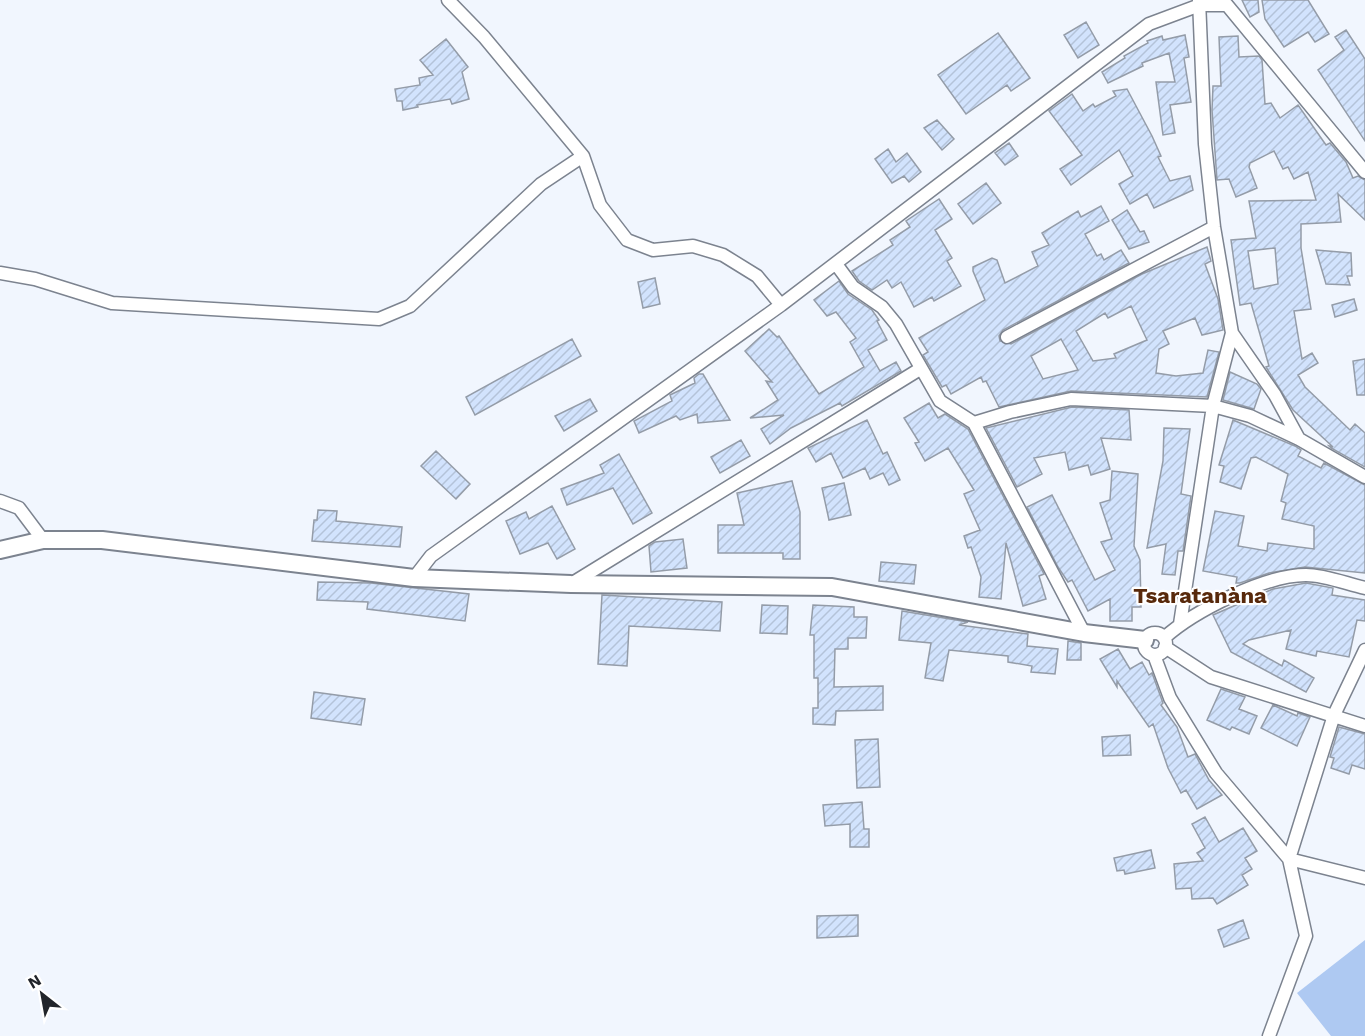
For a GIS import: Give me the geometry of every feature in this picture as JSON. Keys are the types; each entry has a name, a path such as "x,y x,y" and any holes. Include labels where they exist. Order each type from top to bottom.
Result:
{"street":[{"path":"448,0 484,37 584,156 600,205 627,240 654,250 693,246 723,255 757,276 781,305"},
{"path":"1180,624 1213,406 1232,333 1214,227 1205,144 1200,2"},
{"path":"414,578 431,556 781,305 1149,24 1200,2 1233,2 1365,172"},
{"path":"0,273 35,279 112,303 379,319 410,306 541,184 584,156"},
{"path":"1007,337 1214,227"},
{"path":"836,264 853,287 882,307 896,324 940,401 974,423 1084,633"},
{"path":"1232,333 1275,395 1299,439"},
{"path":"571,584 920,369"},
{"path":"974,423 1010,412 1071,399 1213,406 1250,416 1299,439 1365,477"},
{"path":"0,501 19,508 43,540"},
{"path":"0,550 43,540 102,540 414,578 571,584 832,587 1084,633 1150,648 1165,643 1180,624 1261,584 1306,575 1365,588"},
{"path":"1269,1036 1306,936 1289,859 1216,773 1170,698 1147,636 1156,633 1165,643 1211,677 1365,726"},
{"path":"1289,859 1334,715 1365,650"},
{"path":"1289,859 1365,878"}],"shaded area":[{"path":"1365,940 1365,1036 1331,1036 1297,993"}],"building":[{"path":"1242,0 1258,0 1259,12 1250,17"},
{"path":"1262,0 1308,0 1329,34 1315,42 1308,32 1284,47 1265,19"},
{"path":"1086,22 1099,45 1078,58 1064,35"},
{"path":"1346,30 1365,59 1365,141 1318,70 1344,50 1335,37"},
{"path":"998,33 1030,78 1011,91 1007,85 966,114 938,75"},
{"path":"1185,35 1189,57 1184,58 1191,102 1170,105 1175,133 1163,135 1156,82 1175,82 1169,53 1142,63 1143,66 1108,83 1102,72 1125,58 1124,56 1148,43 1147,41 1162,36 1163,40"},
{"path":"1238,36 1239,57 1259,56 1262,60 1265,104 1271,103 1280,118 1298,105 1326,145 1330,143 1346,162 1353,178 1358,176 1365,180 1365,220 1338,194 1341,222 1301,224 1301,248 1311,309 1294,311 1302,359 1312,353 1318,363 1298,375 1305,387 1350,430 1355,424 1365,433 1365,467 1331,448 1329,446 1333,447 1293,410 1266,367 1269,366 1251,303 1240,305 1231,240 1256,238 1249,201 1316,200 1308,172 1294,179 1288,167 1283,169 1274,151 1250,163 1249,167 1257,188 1236,197 1229,179 1217,180 1212,110 1213,86 1221,86 1219,37","holes":["1275,248 1278,284 1254,289 1248,251"]},
{"path":"446,39 468,67 462,72 469,99 452,104 450,99 403,110 402,101 397,101 395,89 420,85 419,78 433,75 420,60"},
{"path":"1127,89 1152,136 1161,156 1158,157 1170,181 1190,176 1193,190 1154,208 1147,194 1130,204 1119,184 1133,176 1119,150 1071,185 1060,169 1082,155 1049,111 1072,94 1083,111 1093,104 1095,107 1116,96 1113,91"},
{"path":"937,120 954,139 942,150 924,128"},
{"path":"1009,143 1018,156 1005,165 995,153"},
{"path":"888,149 896,162 907,153 921,172 909,182 904,176 892,183 875,159"},
{"path":"986,183 1001,203 973,224 958,204"},
{"path":"939,199 952,219 935,230 952,258 947,261 961,286 934,301 932,297 914,307 901,282 892,288 887,280 872,290 859,281 852,271 893,245 890,240 910,227 906,221"},
{"path":"1101,206 1109,221 1085,234 1097,256 1101,254 1104,260 1121,250 1129,263 1003,330 999,336 1000,341 1011,344 1142,274 1207,247 1211,261 1205,264 1218,299 1223,330 1202,335 1195,318 1163,331 1169,344 1159,349 1156,373 1176,376 1203,373 1208,350 1219,352 1207,397 1071,391 999,407 986,381 983,382 981,377 951,394 946,385 942,387 923,355 928,352 919,338 985,300 973,267 992,258 997,260 1005,283 1038,266 1032,252 1049,245 1042,233 1078,211 1081,217","holes":["1131,306 1147,340 1114,354 1116,358 1093,361 1076,331 1105,313 1108,318","1061,339 1078,370 1043,379 1031,356"]},
{"path":"1127,210 1140,232 1144,231 1149,242 1129,249 1112,220"},
{"path":"1316,250 1351,253 1352,276 1347,276 1350,285 1326,284"},
{"path":"655,278 660,304 643,308 638,282"},
{"path":"839,281 848,294 872,310 879,320 877,321 887,340 868,350 880,371 896,362 901,371 842,406 840,403 791,428 770,444 761,429 784,415 750,418 778,400 766,381 772,382 745,351 769,329 777,337 779,336 819,394 864,367 850,342 856,338 836,312 827,316 814,300"},
{"path":"1354,299 1357,310 1335,317 1332,305"},
{"path":"572,339 581,356 475,415 466,397"},
{"path":"1365,359 1365,395 1357,395 1353,361"},
{"path":"1230,372 1257,384 1261,389 1254,409 1223,400"},
{"path":"703,374 730,420 698,423 697,414 680,420 676,416 639,433 634,421 672,401 670,395 695,383 694,378"},
{"path":"590,399 597,411 564,431 555,416"},
{"path":"929,403 938,418 945,414 968,429 1044,574 1039,576 1046,599 1023,606 1006,543 1001,599 979,597 981,577 971,547 968,548 964,536 980,530 964,494 974,490 948,448 925,461 915,443 919,442 904,418"},
{"path":"1072,407 1129,410 1131,440 1101,438 1110,469 1091,475 1088,465 1069,470 1065,452 1034,458 1042,474 1017,487 986,428"},
{"path":"867,420 883,454 887,452 900,480 889,485 883,473 870,479 865,468 843,478 831,453 816,462 808,448"},
{"path":"1233,420 1295,446 1301,450 1298,456 1321,468 1324,463 1365,485 1365,573 1305,567 1269,573 1236,583 1237,577 1203,571 1215,511 1244,516 1238,546 1267,551 1268,543 1314,549 1314,526 1282,519 1286,503 1281,501 1288,474 1256,457 1251,458 1241,489 1220,482 1224,466 1219,465"},
{"path":"1164,428 1190,429 1181,494 1191,496 1183,551 1178,551 1175,575 1162,574 1166,544 1147,548 1163,461"},
{"path":"741,440 750,456 720,473 711,457"},
{"path":"436,451 470,484 456,499 421,466"},
{"path":"619,454 652,513 633,524 613,488 567,505 561,489 604,473 600,465"},
{"path":"1112,471 1138,474 1134,546 1140,560 1141,607 1132,607 1132,621 1110,621 1110,599 1088,611 1072,580 1068,582 1058,567 1027,507 1052,495 1095,580 1115,570 1101,542 1112,539 1100,503 1110,500"},
{"path":"792,481 800,512 800,559 783,559 783,553 718,553 718,525 744,525 737,493"},
{"path":"844,483 851,515 829,520 822,488"},
{"path":"552,506 575,549 557,559 548,543 520,554 506,521 526,512 529,519"},
{"path":"318,510 337,511 336,521 402,527 400,547 312,541 314,520 317,520"},
{"path":"683,539 687,568 651,572 649,546 655,542"},
{"path":"881,562 916,565 914,584 879,581"},
{"path":"318,582 371,583 469,594 465,621 367,609 368,602 317,600"},
{"path":"1306,583 1333,588 1332,595 1365,600 1365,621 1357,620 1349,657 1317,651 1316,656 1286,649 1291,630 1249,640 1243,644 1282,666 1284,660 1314,678 1306,692 1231,652 1213,615 1273,589"},
{"path":"602,595 722,602 720,631 629,626 627,666 598,664"},
{"path":"762,605 788,606 787,634 760,633"},
{"path":"813,605 854,607 854,617 867,617 866,638 848,638 848,649 835,649 834,687 883,686 883,710 836,711 835,725 813,724 813,708 818,708 818,678 814,678 814,635 810,635"},
{"path":"902,611 968,622 959,625 1028,634 1027,646 1058,649 1055,674 1031,672 1032,666 1008,662 1008,656 949,650 943,681 925,678 931,643 899,640"},
{"path":"1068,641 1081,643 1081,660 1067,660"},
{"path":"1118,649 1130,669 1142,662 1149,675 1152,673 1163,703 1161,705 1177,727 1188,757 1195,754 1209,780 1222,795 1197,809 1186,790 1181,793 1168,768 1153,724 1149,727 1117,681 1117,687 1100,659"},
{"path":"1221,689 1245,697 1239,709 1257,716 1249,734 1232,727 1230,730 1207,720"},
{"path":"314,692 365,699 361,725 311,718"},
{"path":"1273,705 1297,716 1298,713 1310,717 1297,746 1261,728"},
{"path":"1339,727 1365,734 1365,769 1352,765 1349,774 1331,768 1334,758 1330,757"},
{"path":"1130,735 1131,755 1103,756 1102,737"},
{"path":"878,739 880,787 857,788 855,740"},
{"path":"862,802 864,829 869,829 869,847 850,847 850,824 825,826 823,805"},
{"path":"1205,817 1219,842 1243,828 1257,851 1245,858 1252,869 1242,875 1248,885 1217,904 1213,898 1192,899 1191,888 1176,889 1174,864 1203,861 1197,853 1205,848 1192,824"},
{"path":"1151,850 1155,868 1125,874 1124,870 1117,871 1114,858"},
{"path":"858,915 858,936 817,938 817,916"},
{"path":"1243,920 1249,938 1224,947 1218,930"}],"district":[{"name":"Tsaratanàna","path":"1200,595"}]}
